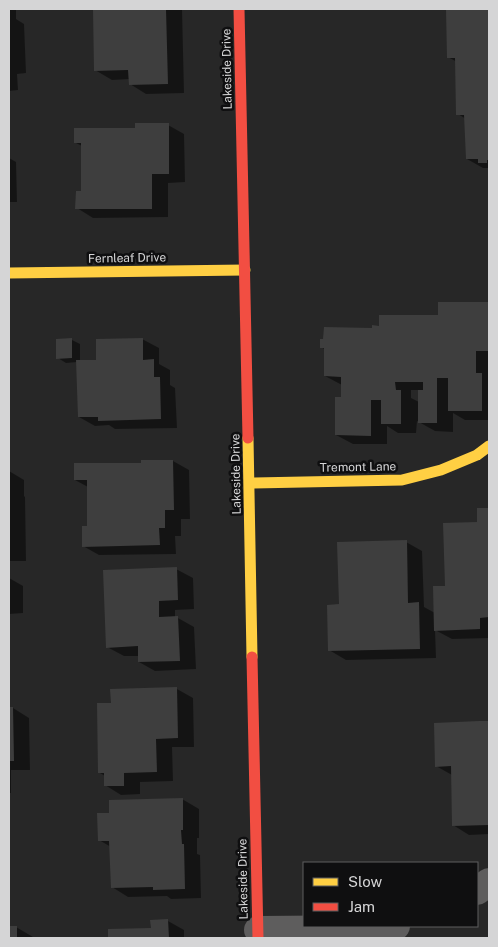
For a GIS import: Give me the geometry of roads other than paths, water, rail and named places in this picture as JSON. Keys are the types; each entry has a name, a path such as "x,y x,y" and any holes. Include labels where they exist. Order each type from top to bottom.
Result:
{"main road":[{"name":"Lakeside Drive","path":"239,9 258,934"},
{"name":"Fernleaf Drive","path":"9,273 245,270"},
{"name":"Tremont Lane","path":"250,483 402,480 441,470 477,455 489,446"}],"street":[{"path":"478,890 489,882"},
{"path":"258,934 383,929 392,927"}]}
